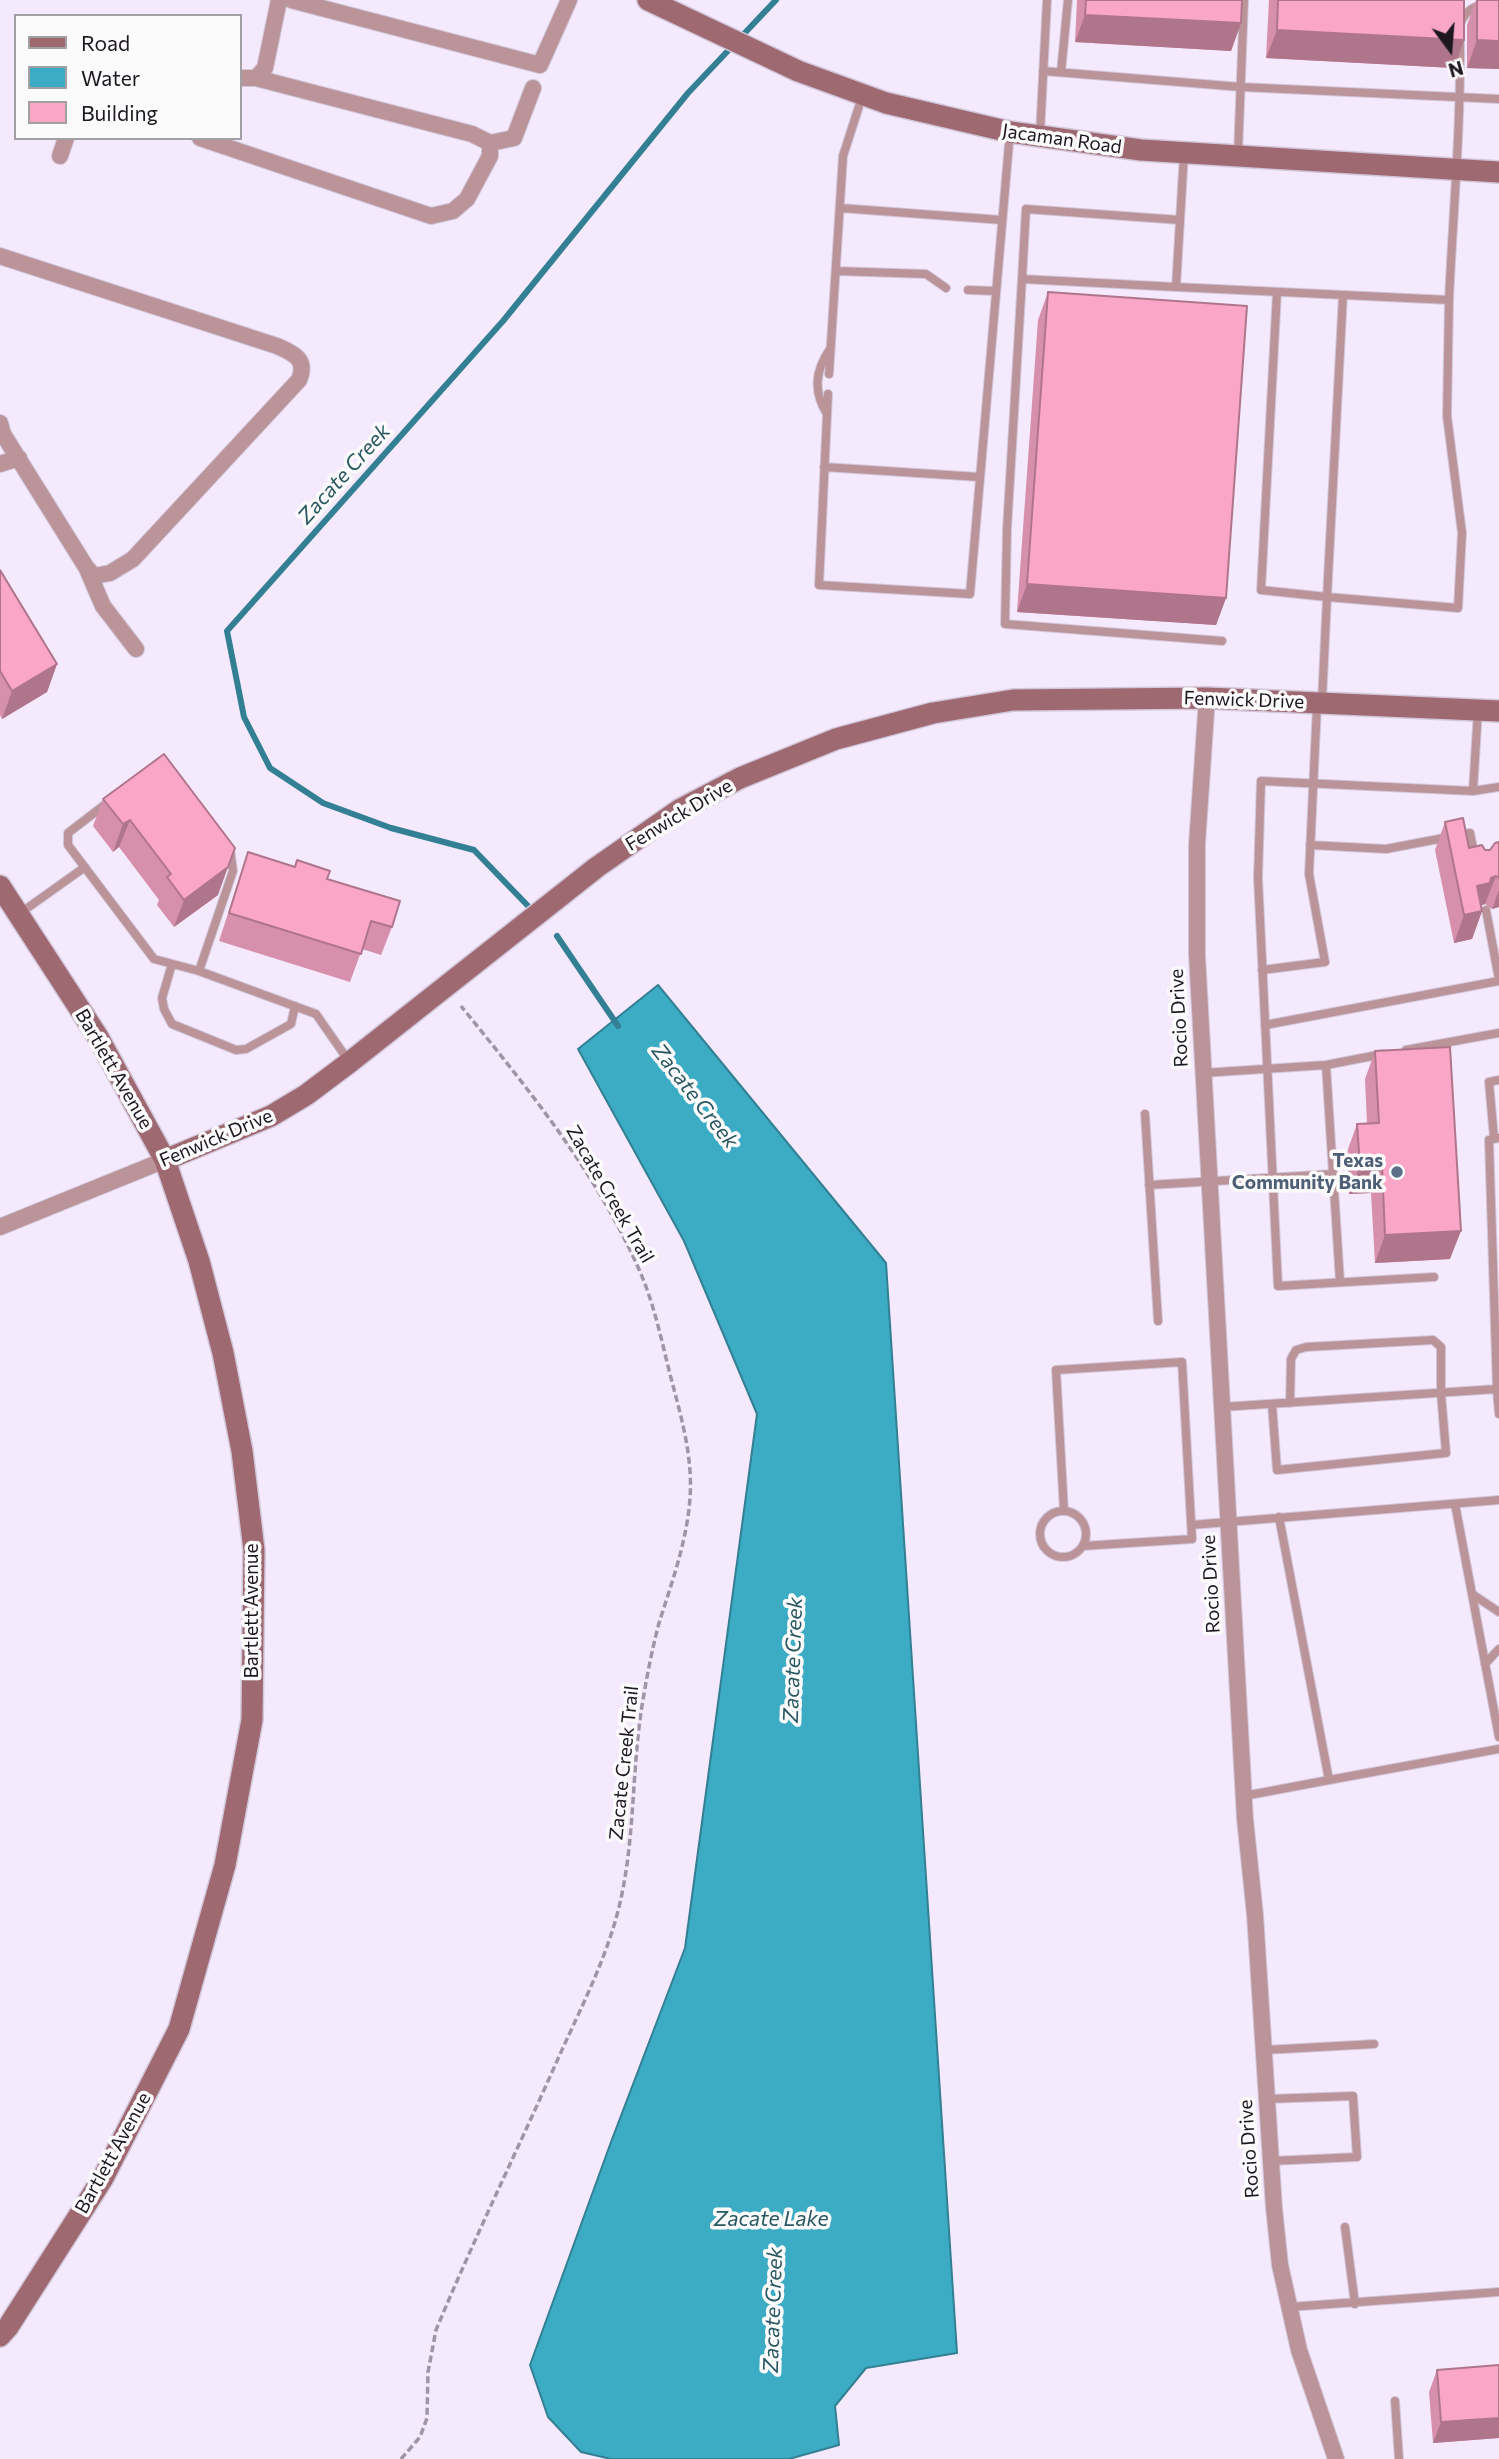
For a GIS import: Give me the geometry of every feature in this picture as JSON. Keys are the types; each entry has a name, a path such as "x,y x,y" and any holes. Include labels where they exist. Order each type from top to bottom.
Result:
{"main road":[{"name":"Jacaman Road","path":"648,0 798,71 886,103 1010,132 1141,150 1499,172"},
{"name":"Fenwick Drive","path":"165,1160 271,1116 306,1095 597,867 679,810 740,778 836,739 933,713 1013,700 1207,698 1489,710"},
{"name":"Bartlett Avenue","path":"0,886 98,1037 165,1160 199,1261 223,1353 242,1451 254,1550 252,1720 225,1865 179,2029 103,2178 0,2336"}],"street":[{"path":"248,78 265,68 279,0"},
{"path":"291,0 540,65 569,0"},
{"path":"248,78 472,134 490,143 514,138 533,88"},
{"path":"60,156 65,140"},
{"path":"206,140 431,216 453,211 467,200 491,156 490,143"},
{"path":"0,256 277,346 295,354 302,363 303,371 299,380 133,559 110,573 94,576 86,567"},
{"path":"0,423 4,434 86,567 103,606 136,649"},
{"path":"0,464 19,458"},
{"name":"Rocio Drive","path":"1207,698 1197,872 1196,955 1244,1796 1280,2265 1307,2375 1336,2459"},
{"name":"Fenwick Drive","path":"0,1227 165,1160"}],"lane":[{"path":"1040,136 1047,0"},
{"path":"1061,72 1068,0"},
{"path":"1238,156 1244,0"},
{"path":"1277,292 1261,590 1458,608 1462,533 1447,416 1449,300 1461,98 1460,24 1466,11 1478,5 1499,6"},
{"path":"1043,71 1241,86 1499,99"},
{"path":"829,374 843,156 863,94"},
{"path":"828,394 818,585 971,594 1010,132"},
{"path":"1176,287 1184,153"},
{"path":"840,208 1002,220"},
{"path":"1180,220 1026,208 1007,529 1005,624 1222,641"},
{"path":"836,271 926,274 946,288"},
{"path":"1023,279 1449,300"},
{"path":"968,290 995,291"},
{"path":"1262,970 1325,962 1309,874 1343,295"},
{"path":"827,414 818,399 819,365 831,348"},
{"path":"824,467 979,477"},
{"path":"1473,790 1489,710"},
{"path":"1434,1277 1278,1286 1258,878 1261,781 1473,790 1499,787"},
{"path":"111,800 68,833 68,845 154,959 200,971 316,1014 350,1062"},
{"path":"1310,845 1386,849 1470,833 1478,872"},
{"path":"200,971 233,871 230,846 222,836"},
{"path":"19,915 85,867"},
{"path":"1265,1025 1499,980 1486,910"},
{"path":"172,964 162,998 163,1009 172,1024 236,1050 246,1049 290,1024 295,1006"},
{"path":"1203,1073 1326,1065 1499,1033"},
{"path":"1326,1065 1340,1282"},
{"path":"1499,1080 1489,1082 1497,1138 1489,1140 1499,1414"},
{"path":"1145,1114 1158,1321"},
{"path":"1149,1185 1333,1174"},
{"path":"1272,1404 1277,1469 1446,1453 1441,1393 1441,1347 1433,1340 1307,1347 1296,1350 1290,1359 1290,1403"},
{"path":"1064,1511 1056,1370 1182,1362 1192,1539 1083,1546"},
{"path":"1222,1407 1498,1389"},
{"path":"1191,1525 1499,1500"},
{"path":"1455,1504 1499,1737"},
{"path":"1064,1511 1072,1512 1084,1523 1086,1538 1079,1551 1065,1557 1057,1556 1045,1548 1040,1534 1044,1520 1056,1512 1064,1511"},
{"path":"1279,1517 1329,1780"},
{"path":"1472,1594 1499,1612"},
{"path":"1485,1664 1499,1649"},
{"path":"1244,1796 1499,1749"},
{"path":"1265,2050 1374,2044"},
{"path":"1267,2099 1353,2096 1357,2157 1271,2161"},
{"path":"1345,2227 1355,2304"},
{"path":"1289,2307 1499,2292"},
{"path":"1395,2401 1399,2459"}],"path":[{"name":"Zacate Creek Trail","path":"401,2459 420,2437 427,2418 428,2372 436,2330 590,1988 615,1922 624,1882 633,1813 638,1735 644,1696 655,1640 684,1541 690,1493 690,1473 682,1421 642,1277 623,1237 567,1142 461,1006"}],"water":[{"name":"Zacate Lake","path":"658,985 886,1263 957,2353 866,2368 835,2406 839,2445 789,2459 611,2459 581,2452 548,2417 530,2365 685,1948 757,1414 684,1241 578,1049"}],"building":[{"path":"1086,0 1242,0 1241,23 1085,15"},
{"path":"1278,0 1464,0 1464,40 1277,30"},
{"path":"1477,0 1499,0 1499,41 1477,40"},
{"path":"1048,292 1247,306 1226,598 1027,584"},
{"path":"0,570 57,664 12,691 0,671"},
{"path":"164,754 235,848 228,867 184,900 167,877 171,874 130,820 123,824 103,799"},
{"path":"1463,818 1469,848 1482,845 1485,850 1490,850 1499,842 1499,878 1496,876 1491,878 1490,883 1477,886 1482,911 1464,915 1445,822"},
{"path":"248,852 295,867 297,860 330,871 327,879 400,901 392,927 371,921 361,954 229,913"},
{"name":"Texas Community Bank","path":"1450,1047 1461,1231 1385,1235 1382,1165 1360,1166 1357,1124 1379,1123 1375,1051"},
{"path":"1499,2365 1499,2418 1441,2422 1437,2370"}],"waterway":[{"name":"Zacate Creek","path":"530,908 474,850 391,828 323,803 270,768 244,717 227,631 503,321 688,93 776,0"},
{"name":"Zacate Creek","path":"557,936 618,1026"}],"place":[{"name":"Texas Community Bank","path":"1397,1172"}]}
